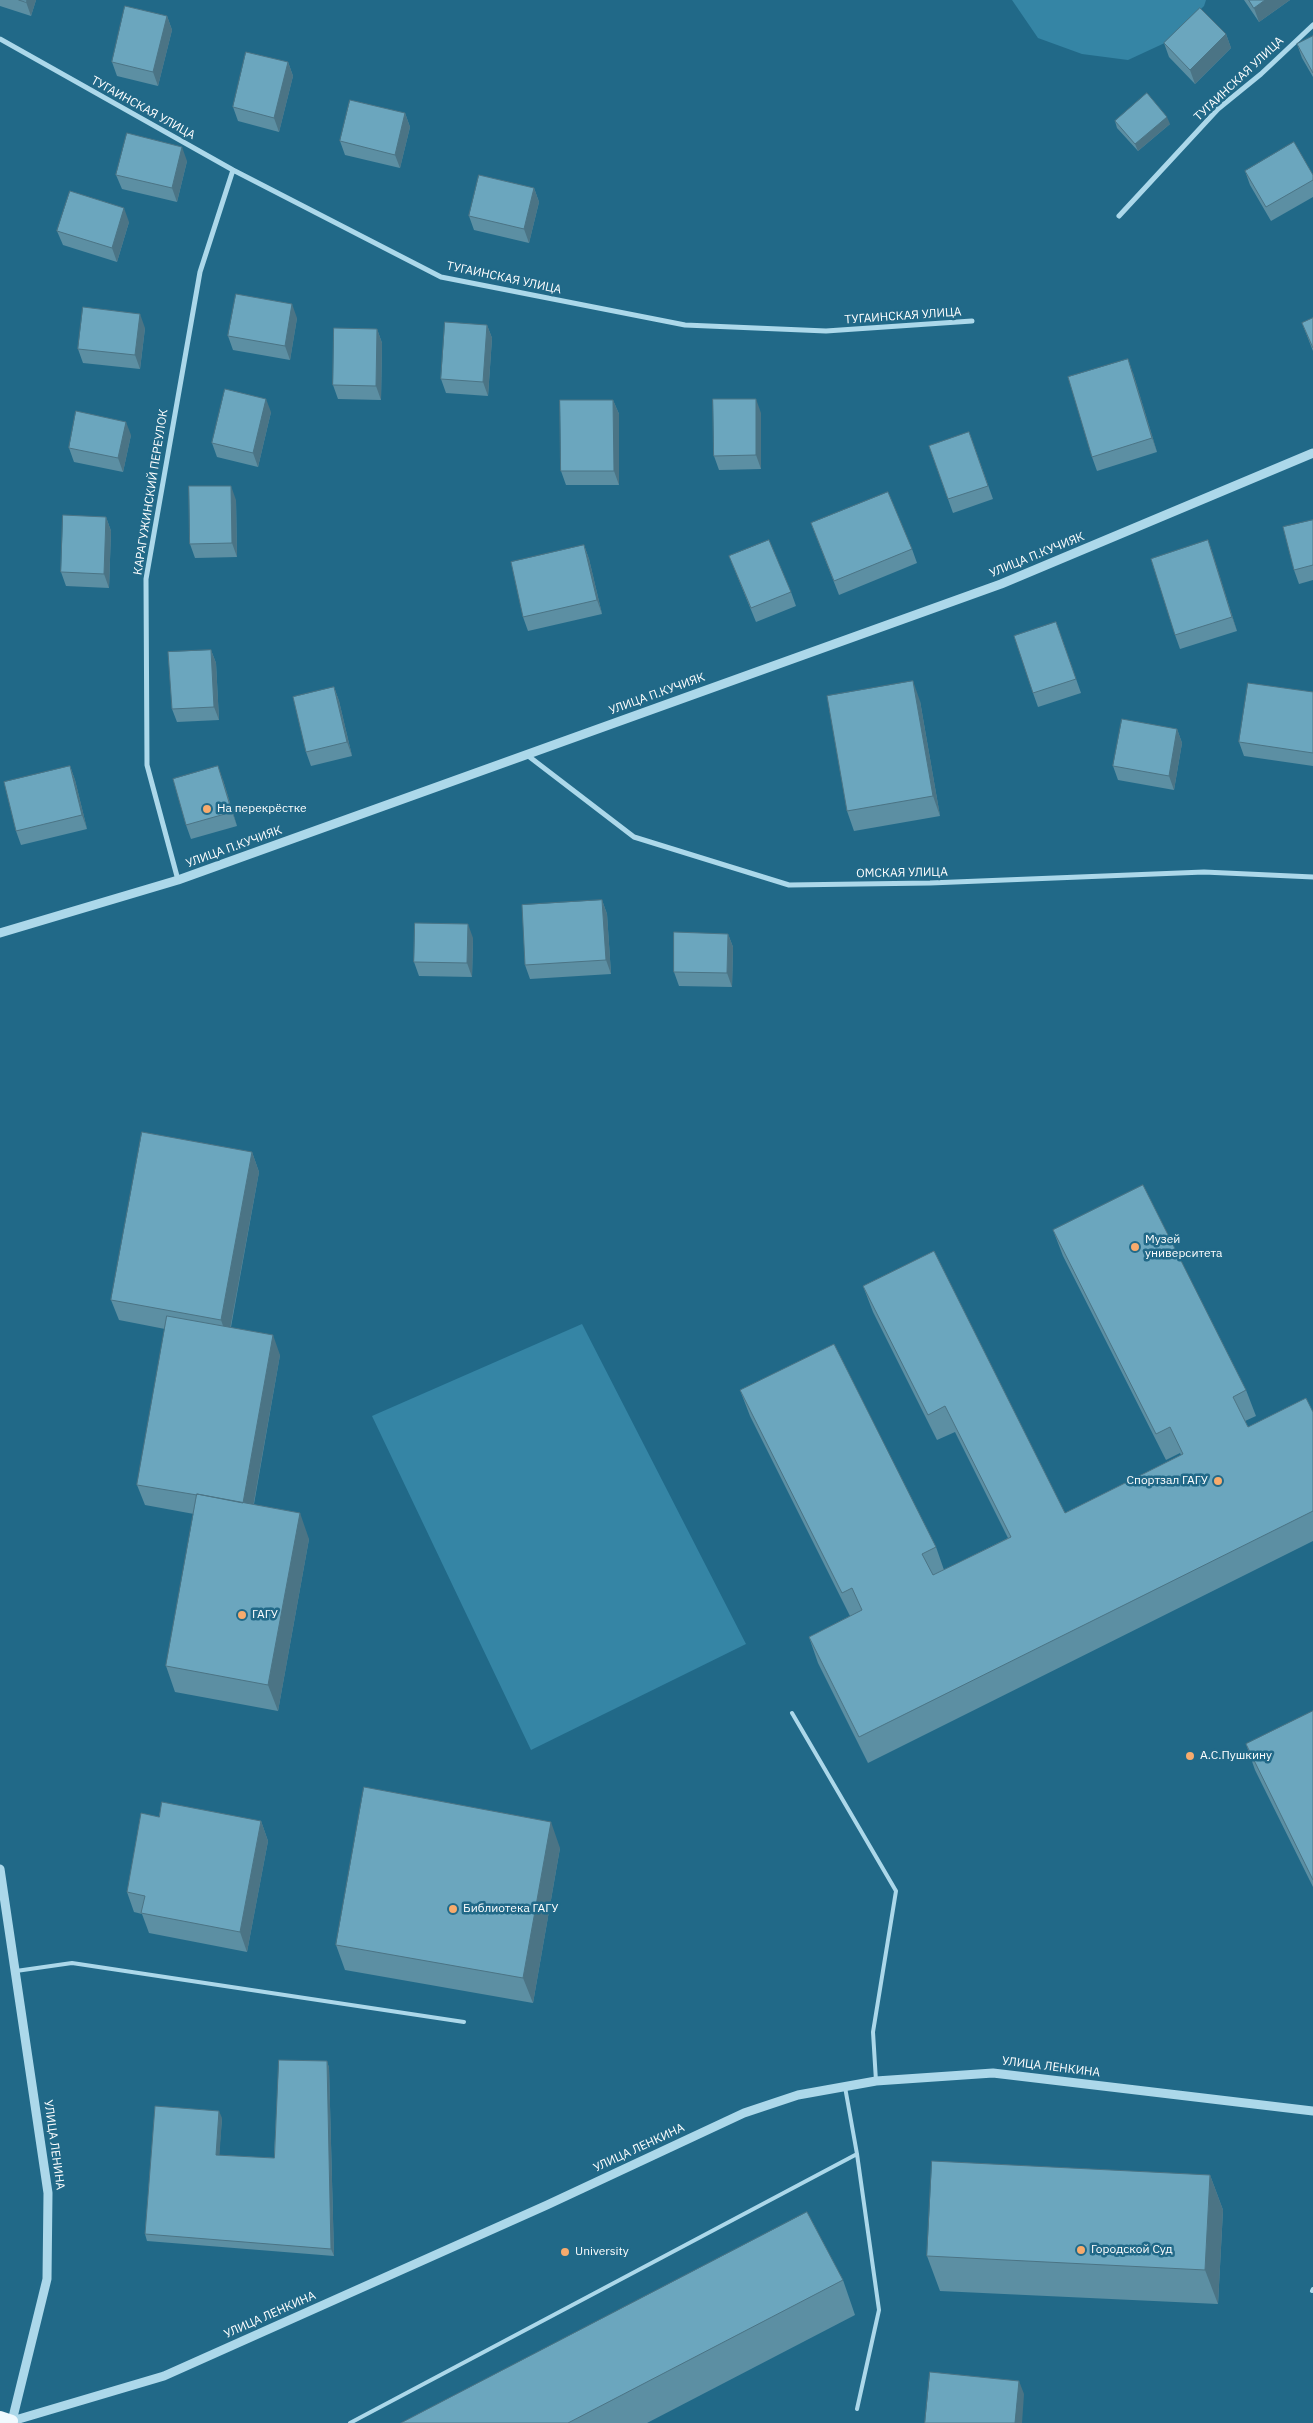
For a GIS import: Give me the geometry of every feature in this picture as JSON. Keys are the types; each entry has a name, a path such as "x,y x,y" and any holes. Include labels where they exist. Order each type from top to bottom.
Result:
{"street":[{"name":"ТУГАИНСКАЯ УЛИЦА","path":"1119,216 1218,109 1261,74 1313,25"},
{"name":"ТУГАИНСКАЯ УЛИЦА","path":"0,39 233,170 441,276 685,325 826,331 972,321"},
{"name":"КАРАГУЖИНСКИЙ ПЕРЕУЛОК","path":"178,880 147,765 146,579 200,272 233,170"},
{"name":"УЛИЦА П.КУЧИЯК","path":"0,933 178,880 1001,584 1313,453"},
{"name":"ОМСКАЯ УЛИЦА","path":"526,754 634,837 789,886 930,883 1204,872 1313,877"},
{"name":"УЛИЦА ЛЕНИНА","path":"0,1869 48,2193 47,2279 7,2421"},
{"name":"УЛИЦА ЛЕНКИНА","path":"7,2421 164,2376 547,2206 744,2113 798,2095 844,2085 876,2081 993,2073 1313,2111"}],"lane":[{"path":"792,1713 896,1891 872,2032 876,2081"},
{"path":"14,1972 72,1963 464,2022"},
{"path":"844,2085 857,2154 879,2310 857,2409"},
{"path":"350,2423 857,2154"}],"shaded area":[{"path":"1012,0 1206,0 1204,6 1169,41 1128,60 1082,54 1038,38"},
{"path":"582,1324 746,1644 531,1750 372,1416"}],"building":[{"path":"1249,0 1265,0 1254,8"},
{"path":"125,6 167,16 153,72 112,62"},
{"path":"1200,8 1226,34 1190,70 1164,43"},
{"path":"1313,36 1313,73 1297,44"},
{"path":"246,52 288,62 274,118 233,107"},
{"path":"1147,93 1167,117 1135,144 1115,121"},
{"path":"350,100 405,113 395,155 340,141"},
{"path":"127,133 182,147 172,188 116,175"},
{"path":"1294,142 1313,175 1313,180 1266,207 1245,171"},
{"path":"479,175 534,188 524,229 469,216"},
{"path":"70,191 124,208 112,248 57,231"},
{"path":"236,294 292,304 285,346 228,336"},
{"path":"83,307 140,314 135,355 78,349"},
{"path":"1313,318 1313,348 1302,323"},
{"path":"445,322 487,325 483,382 441,379"},
{"path":"334,328 377,329 376,386 333,385"},
{"path":"1128,359 1152,438 1092,457 1068,377"},
{"path":"225,389 266,399 253,453 212,443"},
{"path":"713,399 756,399 756,455 714,456"},
{"path":"560,400 613,400 614,471 561,471"},
{"path":"76,411 126,422 118,458 69,448"},
{"path":"969,432 988,486 948,499 929,446"},
{"path":"189,486 231,486 232,543 190,544"},
{"path":"888,492 912,549 834,581 811,523"},
{"path":"63,515 106,517 104,574 61,572"},
{"path":"1313,520 1313,565 1294,570 1283,527"},
{"path":"769,540 791,592 751,608 729,556"},
{"path":"1208,540 1232,617 1175,635 1151,559"},
{"path":"584,545 597,600 523,617 511,562"},
{"path":"1056,622 1076,679 1033,693 1014,636"},
{"path":"211,650 214,707 172,709 168,652"},
{"path":"913,681 933,796 847,811 827,696"},
{"path":"1248,683 1313,692 1313,753 1239,742"},
{"path":"334,687 347,742 306,752 293,697"},
{"path":"1122,719 1177,729 1169,776 1113,766"},
{"path":"70,766 82,815 16,831 4,782"},
{"name":"На перекрёстке","path":"218,766 232,812 186,825 173,779"},
{"path":"602,900 606,960 525,965 522,905"},
{"path":"415,923 468,924 467,963 414,962"},
{"path":"674,932 728,934 727,973 674,972"},
{"path":"142,1132 252,1152 221,1320 111,1300"},
{"path":"1143,1185 1246,1390 1233,1397 1248,1427 1306,1398 1313,1412 1313,1511 859,1737 809,1637 862,1610 852,1588 842,1593 740,1390 834,1344 936,1547 922,1554 933,1575 1011,1537 945,1406 928,1415 863,1286 934,1251 1065,1513 1183,1454 1170,1427 1156,1434 1053,1230"},
{"path":"167,1316 273,1335 243,1503 137,1485"},
{"name":"ГАГУ","path":"197,1494 300,1513 268,1685 166,1666"},
{"path":"1313,1711 1313,1880 1246,1744"},
{"name":"Библиотека ГАГУ","path":"364,1787 551,1822 523,1978 336,1945"},
{"path":"162,1802 261,1821 240,1932 141,1913 145,1896 127,1892 141,1813 159,1817"},
{"path":"279,2060 327,2061 331,2249 145,2234 155,2106 219,2111 216,2155 274,2158"},
{"name":"Городской Суд","path":"932,2161 1210,2175 1205,2270 927,2256"},
{"path":"807,2212 843,2280 568,2423 401,2423"},
{"path":"930,2372 1019,2381 1015,2423 925,2423"}],"place":[{"name":"На перекрёстке","path":"207,809"},
{"name":"Музей университета","path":"1135,1247"},
{"name":"Спортзал ГАГУ","path":"1218,1481"},
{"name":"ГАГУ","path":"242,1615"},
{"name":"А.С.Пушкину","path":"1190,1756"},
{"name":"Библиотека ГАГУ","path":"453,1909"},
{"name":"Городской Суд","path":"1081,2250"},
{"name":"University","path":"565,2252"}]}
